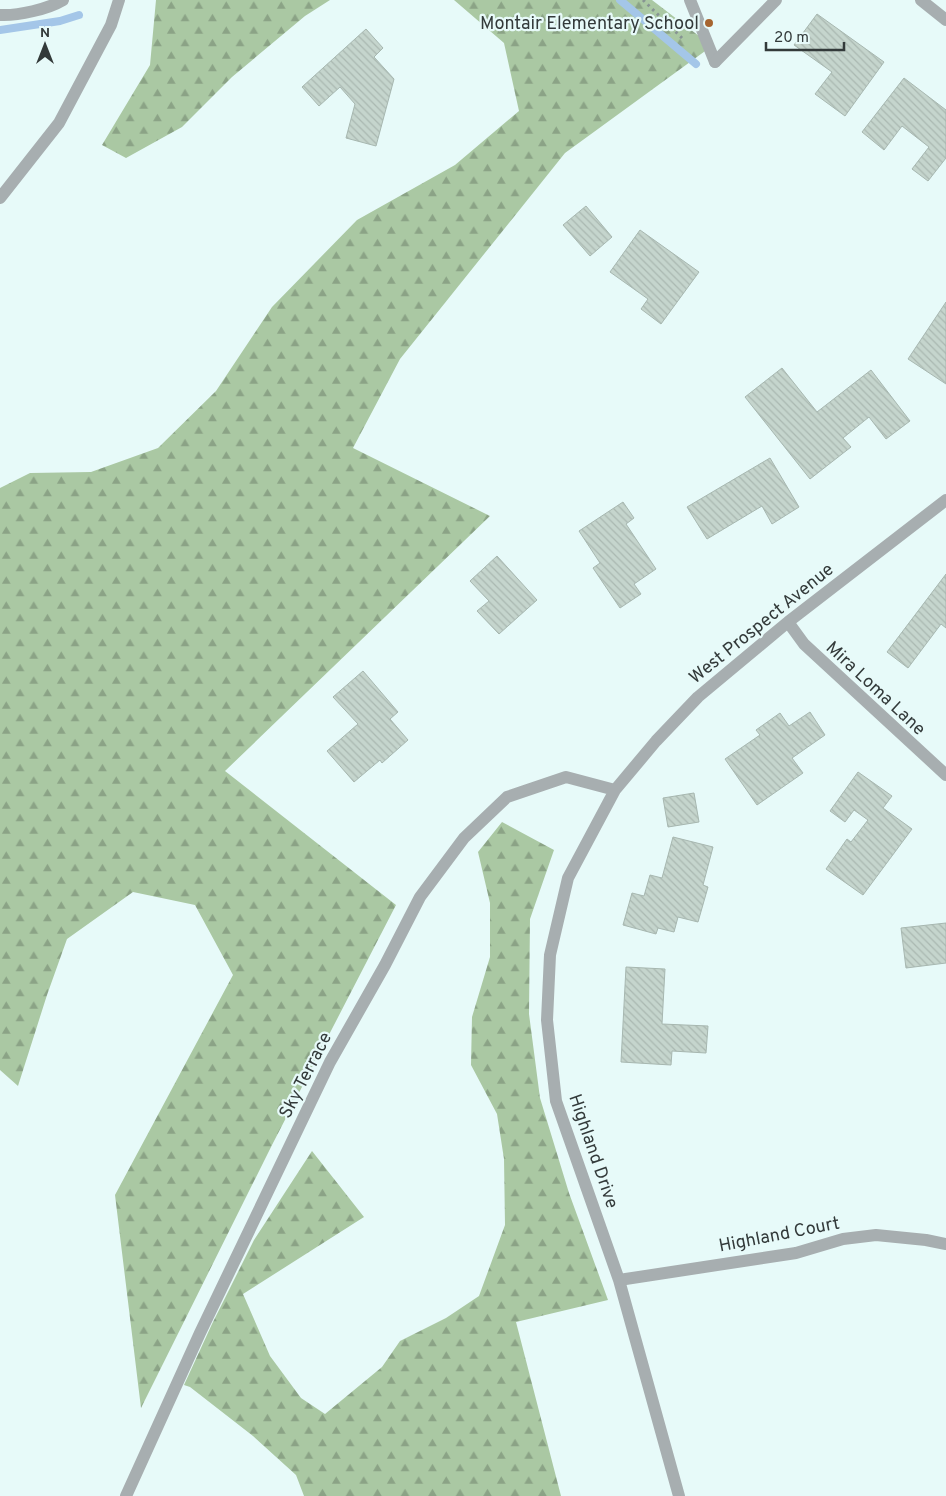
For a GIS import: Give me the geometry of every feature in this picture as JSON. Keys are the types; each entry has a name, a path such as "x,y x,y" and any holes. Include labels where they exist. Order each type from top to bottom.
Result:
{"street":[{"path":"0,15 54,6 63,0"},
{"path":"0,198 59,123 110,25 119,0"},
{"path":"690,0 715,62 776,0"},
{"path":"921,0 946,20"},
{"name":"West Prospect Avenue","path":"614,790 656,740 698,696 788,622 946,500"},
{"name":"Mira Loma Lane","path":"788,622 810,650 946,775"},
{"name":"Sky Terrace","path":"126,1496 200,1333 330,1062 385,965 420,897 464,838 507,797 566,777 614,790"},
{"name":"Highland Drive","path":"614,790 568,878 550,955 547,1020 556,1101 619,1280 679,1496"},
{"name":"Highland Court","path":"619,1280 796,1252 843,1239 876,1235 946,1244"}],"path":[{"path":"644,0 685,42"}],"green space":[{"path":"156,0 330,0 305,16 232,77 182,127 126,158 102,145 150,65"},
{"path":"454,0 652,0 712,46 565,153 400,359 353,448 490,516 225,771 396,905 272,1145 141,1408 115,1195 233,975 195,905 133,892 67,939 18,1086 0,1070 0,488 30,473 91,472 158,448 216,391 272,307 357,220 455,165 519,111 504,43"},
{"path":"502,822 554,850 530,919 529,1014 540,1098 569,1193 608,1300 516,1322 561,1496 304,1496 296,1475 253,1436 190,1387 184,1385 254,1240 312,1151 364,1217 243,1294 270,1356 301,1398 325,1414 382,1367 400,1341 446,1318 479,1296 505,1225 504,1159 497,1114 471,1065 472,1017 490,957 490,903 478,852"}],"building":[{"path":"817,14 884,62 845,116 815,94 832,72 794,45"},
{"path":"366,29 383,48 374,57 394,79 376,146 346,138 355,104 340,87 319,106 302,87"},
{"path":"904,78 946,110 946,158 928,181 912,169 929,147 902,126 884,150 862,132"},
{"path":"586,206 612,237 590,256 563,225"},
{"path":"640,230 699,272 661,324 641,309 648,299 610,272"},
{"path":"946,302 946,384 908,359"},
{"path":"782,368 817,412 871,370 910,421 886,439 869,417 843,438 851,447 810,479 745,397"},
{"path":"770,458 799,507 772,524 762,506 707,539 687,507"},
{"path":"623,502 634,518 626,524 656,569 634,584 641,594 620,608 593,568 600,563 579,531"},
{"path":"497,556 537,600 499,634 477,611 489,601 470,581"},
{"path":"946,574 946,628 941,624 908,668 887,652"},
{"path":"363,671 398,712 390,719 408,740 382,763 380,760 354,782 327,751 358,724 333,697"},
{"path":"810,712 825,735 792,758 803,773 757,805 725,759 760,735 756,730 780,713 789,726"},
{"path":"858,772 892,796 883,808 912,829 863,895 826,869 847,839 851,842 868,820 854,810 845,822 830,811"},
{"path":"694,793 699,822 668,827 663,798"},
{"path":"673,837 713,847 703,885 708,887 698,922 678,917 674,932 658,928 656,934 623,925 632,893 644,896 650,875 662,878"},
{"path":"946,923 946,963 906,968 901,928"},
{"path":"626,967 665,969 662,1024 708,1026 706,1053 672,1051 671,1065 621,1062"}],"waterway":[{"path":"620,0 696,64"},
{"path":"0,30 60,21 79,15"}],"place":[{"name":"Montair Elementary School","path":"709,23"}]}
